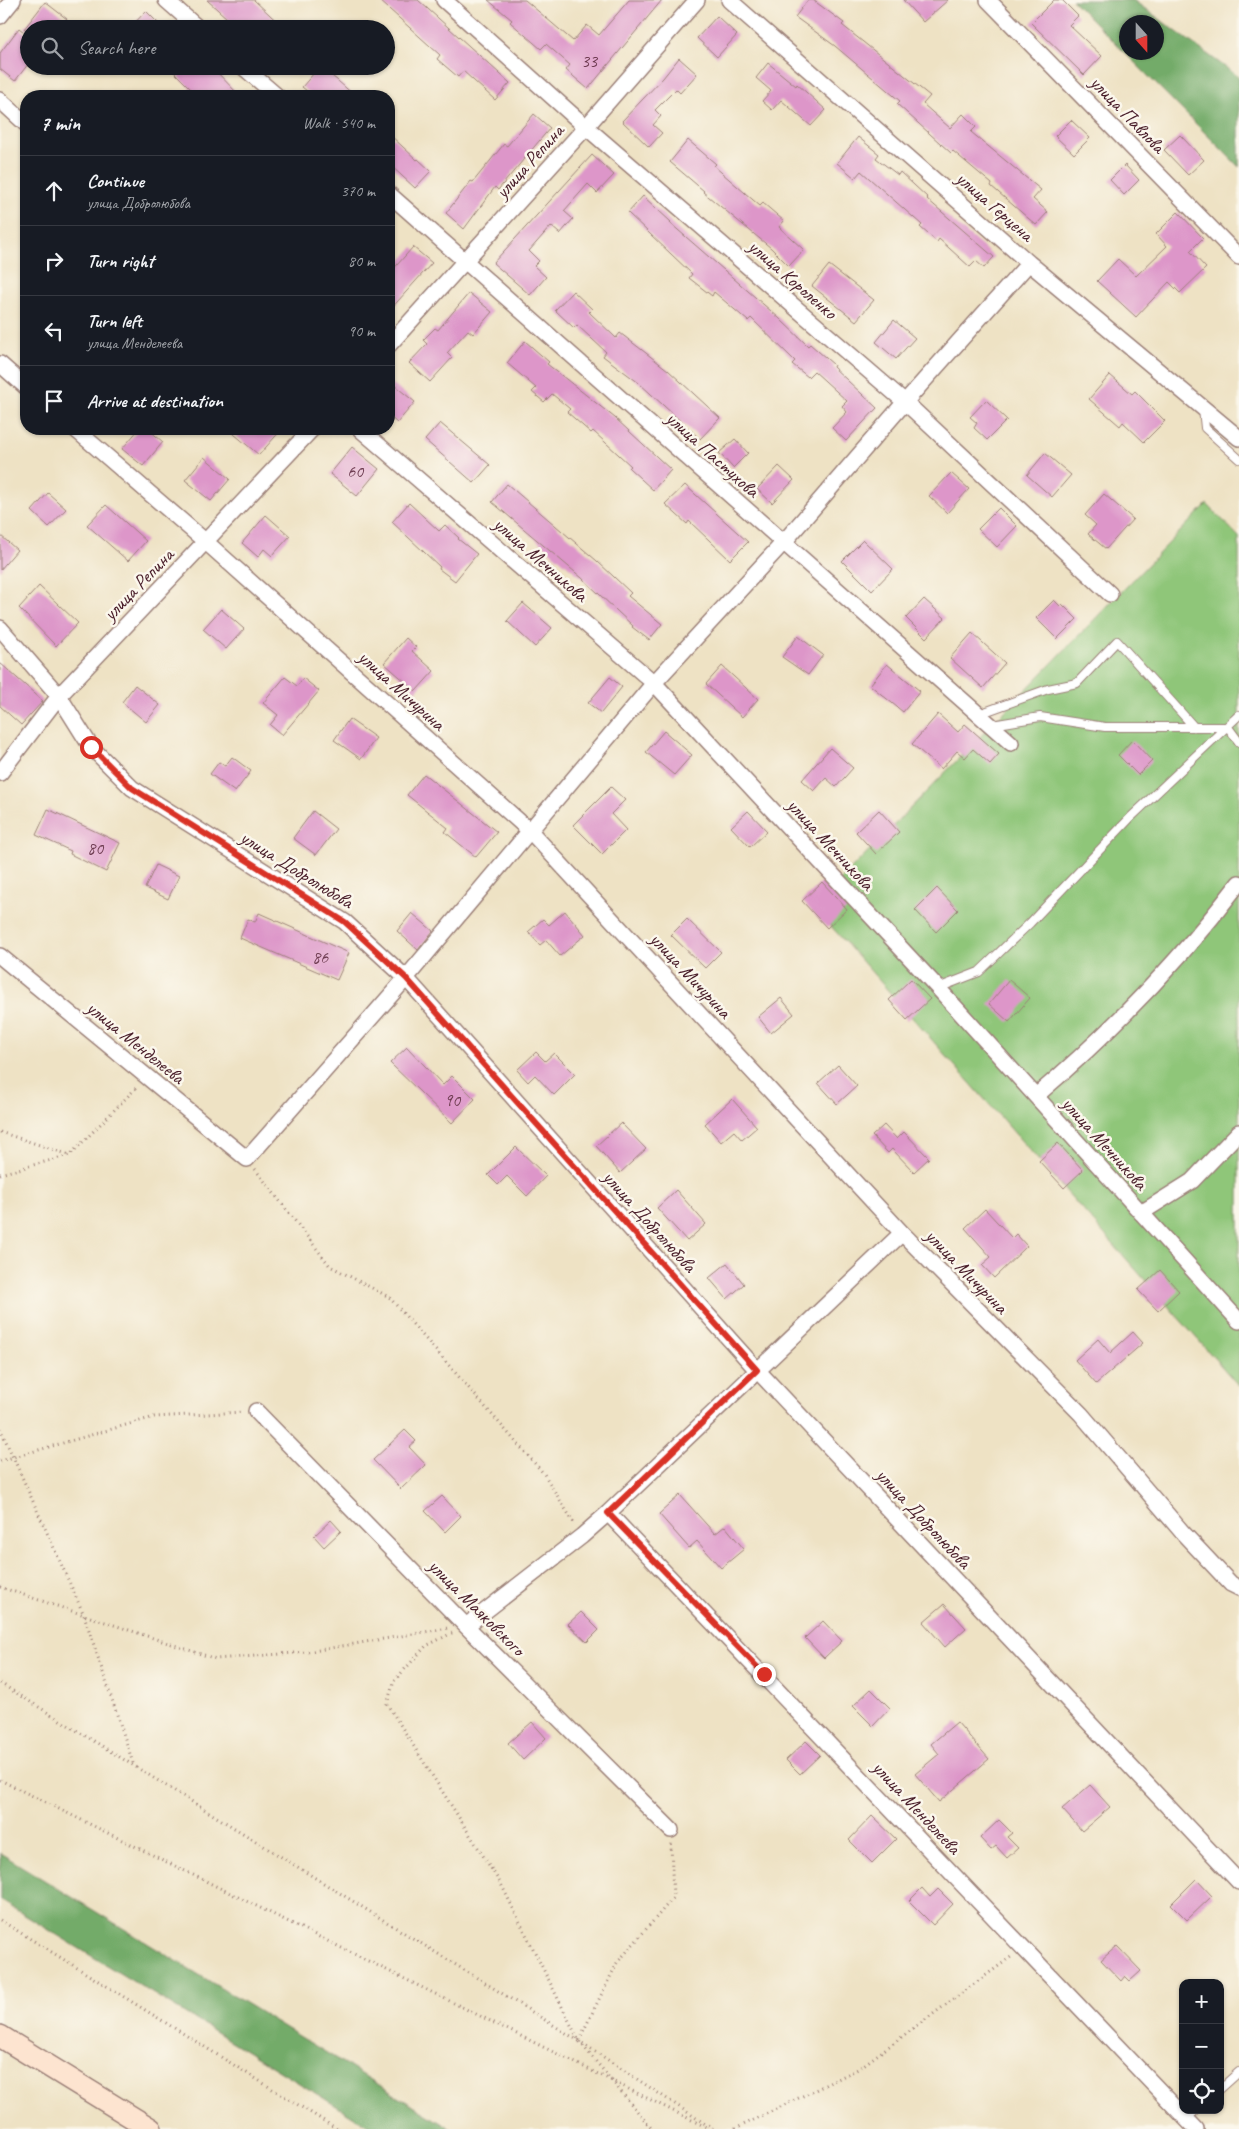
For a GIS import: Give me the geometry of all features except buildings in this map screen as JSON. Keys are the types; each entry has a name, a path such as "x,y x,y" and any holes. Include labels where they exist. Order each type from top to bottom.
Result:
{"main road":[{"path":"0,2036 151,2129"}],"street":[{"path":"0,16 13,0"},
{"path":"166,0 189,20"},
{"name":"улица Короленко","path":"444,0 586,127 905,402 1110,594"},
{"name":"улица Репина","path":"395,338 586,127 697,0"},
{"name":"улица Герцена","path":"729,0 1029,263 1239,438"},
{"name":"улица Павлова","path":"988,0 1239,257"},
{"path":"252,75 270,90"},
{"path":"0,100 20,118"},
{"name":"улица Пастухова","path":"395,199 1011,743"},
{"path":"247,1159 406,978 654,683 783,543 1029,263"},
{"path":"0,364 20,382"},
{"name":"улица Мичурина","path":"82,435 206,542 530,831 902,1233 1081,1414 1183,1534 1231,1584 1239,1588"},
{"name":"улица Репина","path":"0,773 59,696 306,435"},
{"name":"улица Мечникова","path":"367,435 654,683 938,988 1239,1321"},
{"name":"улица Добролюбова","path":"0,628 59,696 91,747 132,788 345,922 406,978 757,1370 1239,1882"},
{"path":"1036,1096 1131,1009 1206,927 1239,883"},
{"name":"улица Менделеева","path":"0,956 247,1159"},
{"path":"1141,1213 1192,1181 1239,1132"},
{"path":"466,1626 582,1536 608,1513 902,1233"},
{"name":"улица Маяковского","path":"256,1411 466,1626 671,1830"},
{"name":"улица Менделеева","path":"608,1513 818,1731 1022,1949 1193,2119"}],"lane":[{"path":"1203,408 1205,428 1239,459"},
{"path":"979,714 1048,689 1077,683 1117,641 1194,727"},
{"path":"938,988 979,972 1030,923 1130,818 1239,715"},
{"path":"992,725 1040,717 1106,727 1228,727"},
{"path":"1228,727 1239,742"},
{"path":"1224,2085 1239,2072"}],"path":[{"path":"0,1174 70,1155 147,1077"},
{"path":"0,1132 70,1155"},
{"path":"247,1159 330,1266 389,1297 544,1474 582,1536"},
{"path":"0,1461 154,1417 256,1411"},
{"path":"0,1428 84,1616 134,1766"},
{"path":"0,1587 216,1659 307,1652 466,1626"},
{"path":"466,1626 426,1646 394,1681 387,1704 501,1884 579,2041 652,2129"},
{"path":"0,1683 579,2041 712,2129"},
{"path":"0,1780 712,2129"},
{"path":"579,2041 617,1963 673,1898 671,1830"},
{"path":"0,1920 337,2129"},
{"path":"735,2129 858,2069 1022,1949"}],"green space":[{"path":"1072,0 1133,0 1154,15 1119,15 1119,47"},
{"path":"1164,23 1239,77 1239,167 1132,60 1164,60"},
{"path":"1207,504 1239,537 1239,1386 814,907"},
{"path":"0,1853 451,2129 374,2129 0,1900"}],"route":[{"path":"91,747 132,788 345,922 406,978 757,1370 608,1513 764,1674"}]}
